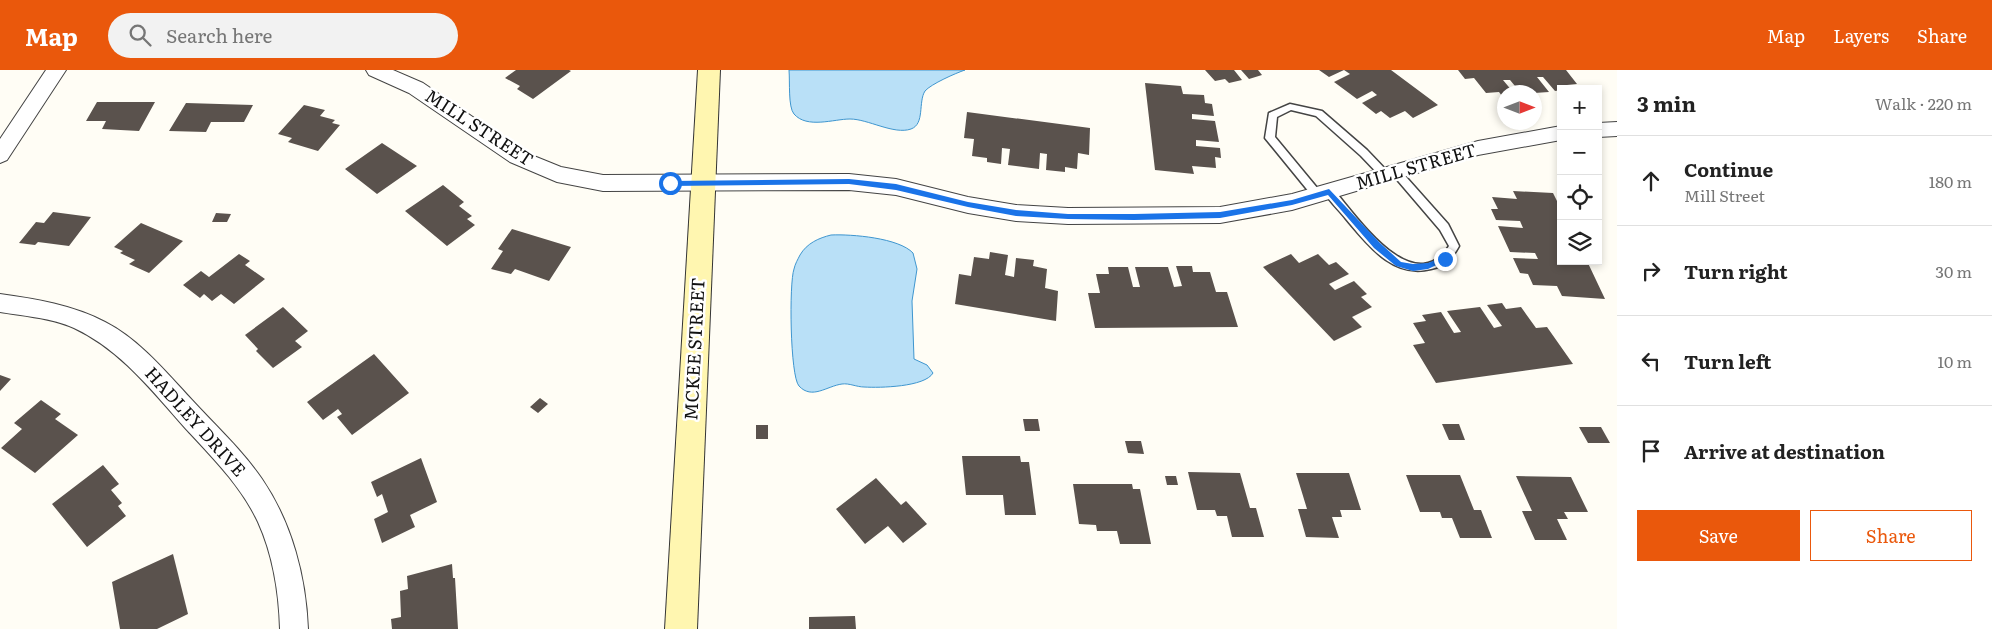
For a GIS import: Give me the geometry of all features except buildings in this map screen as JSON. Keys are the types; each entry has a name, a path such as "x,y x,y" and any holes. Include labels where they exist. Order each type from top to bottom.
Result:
{"street":[{"path":"0,155 56,70"},
{"name":"MILL STREET","path":"376,70 416,88 517,156 557,174 603,183 849,182 896,187 968,205 1016,213 1068,216 1220,215 1292,202 1478,148 1557,134"},
{"name":"MCKEE STREET","path":"681,629 709,70"},
{"path":"1602,130 1617,129"},
{"name":"HADLEY DRIVE","path":"0,303 39,308 82,322 114,340 140,362 245,476 267,511 284,557 294,608 294,629"}],"lane":[{"path":"1290,107 1319,113 1390,174 1444,227 1454,246 1445,259 1428,266 1413,268 1399,264 1377,246 1270,138 1272,115 1290,107"}],"water":[{"path":"789,70 965,70 928,88 923,96 918,122 911,129 897,130 850,119 813,122 799,119 792,111"},
{"path":"831,235 862,236 886,240 913,253 917,269 912,301 914,359 927,365 933,373 928,378 901,386 861,387 842,384 814,392 804,390 799,386 796,379 792,348 792,278 796,263 806,247 818,239"}],"route":[{"path":"670,183 849,182 896,187 968,205 1016,213 1134,217 1220,215 1292,202 1329,192 1377,246 1399,264 1413,268 1428,266 1445,259"}]}
